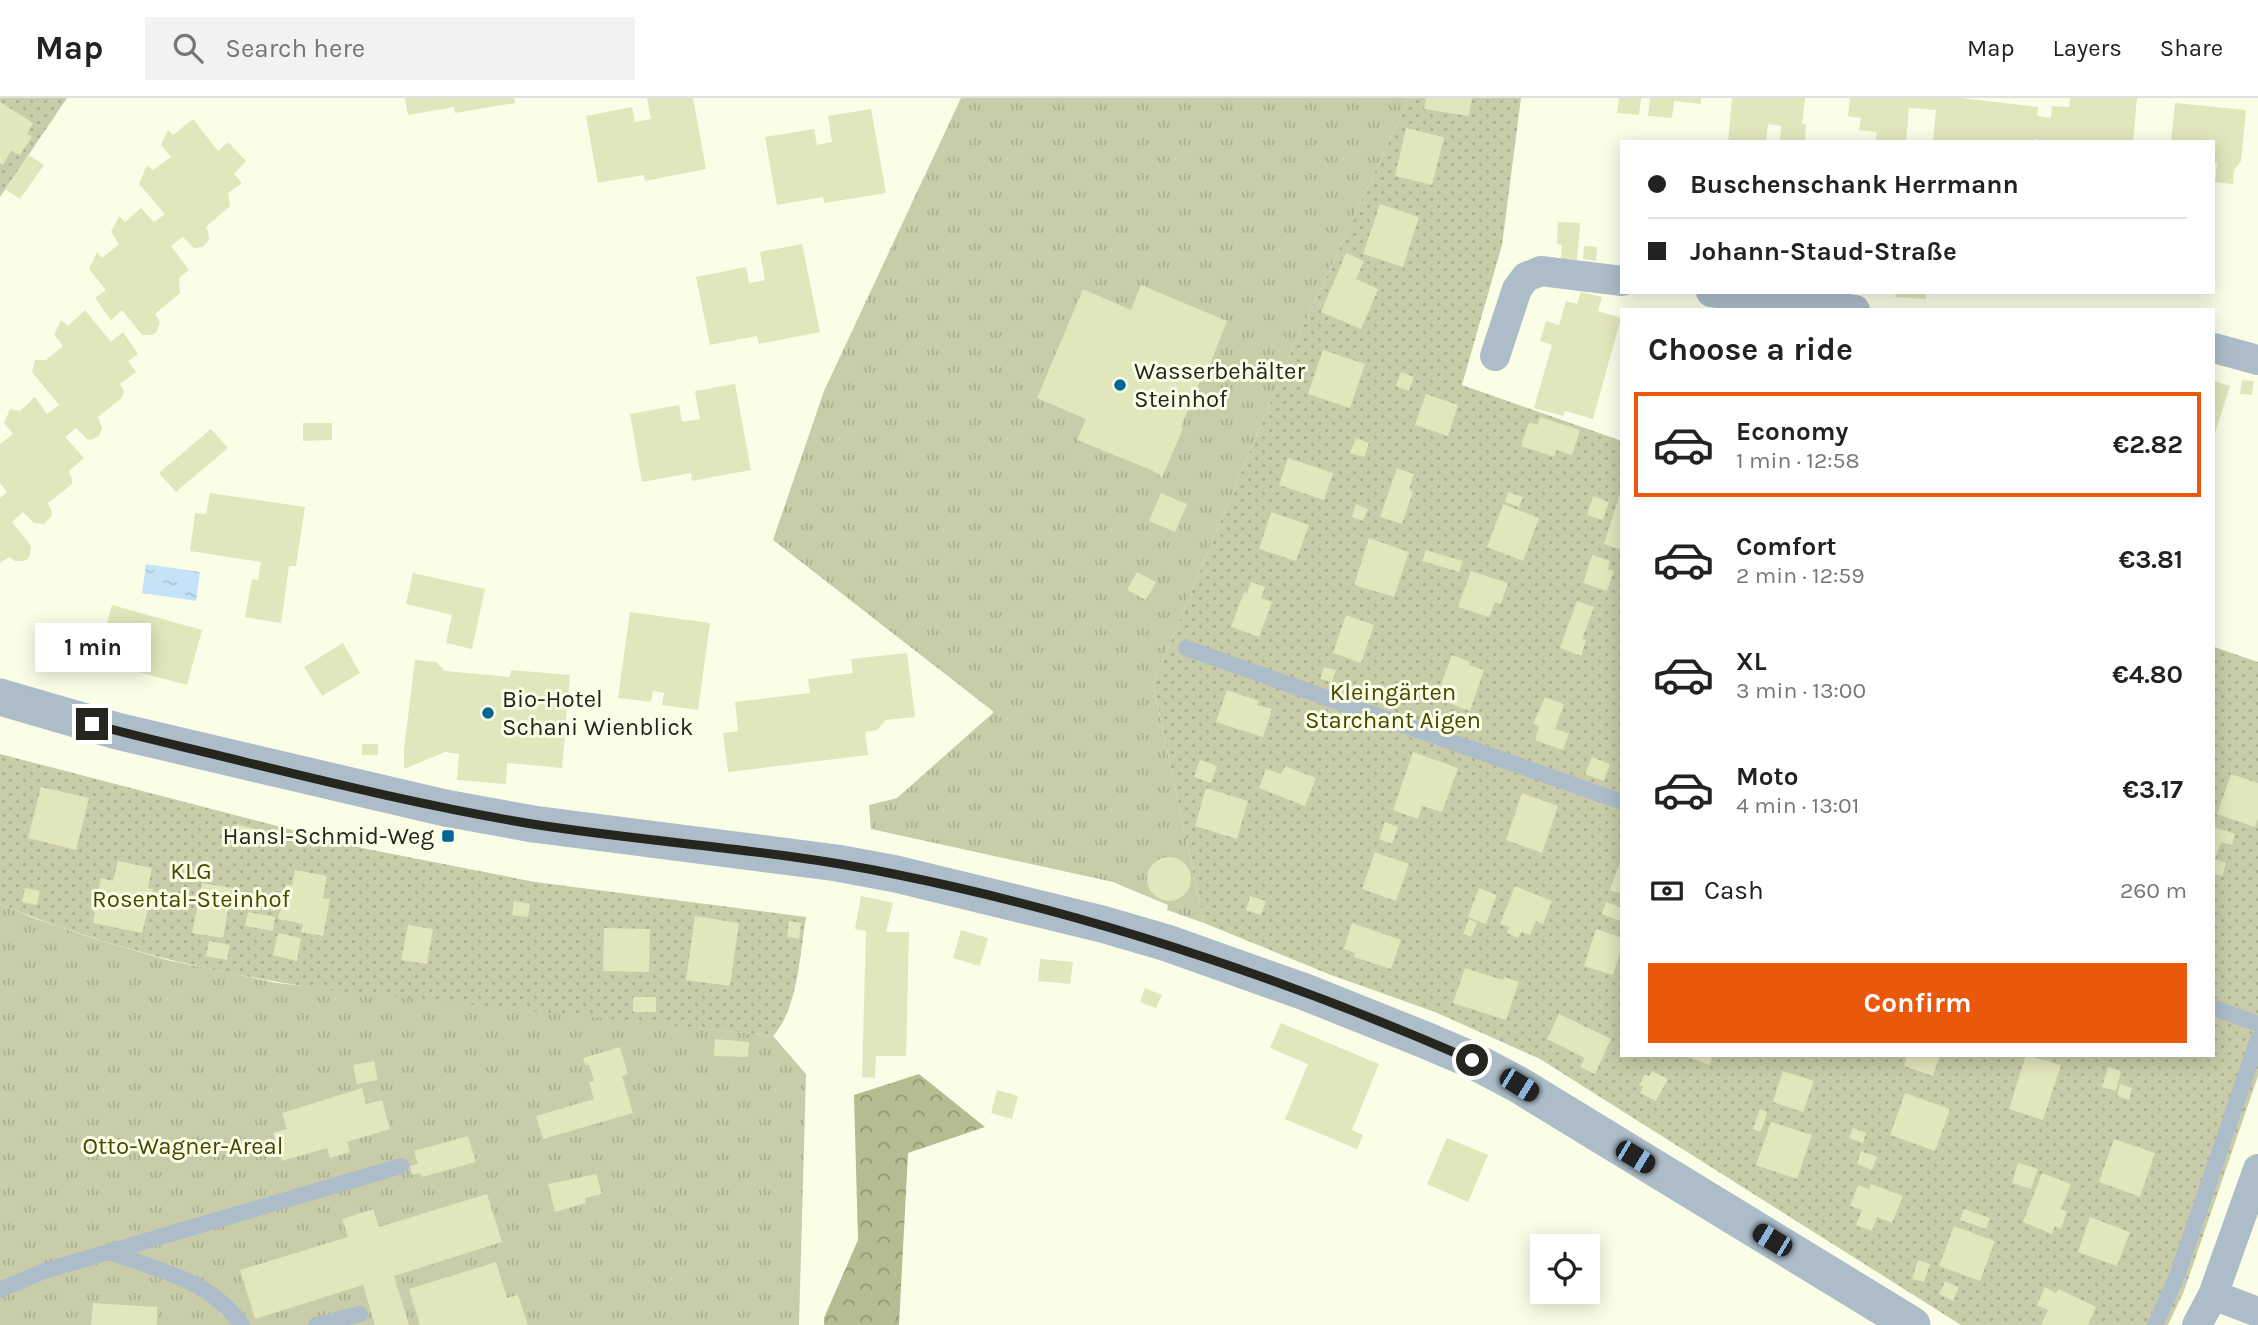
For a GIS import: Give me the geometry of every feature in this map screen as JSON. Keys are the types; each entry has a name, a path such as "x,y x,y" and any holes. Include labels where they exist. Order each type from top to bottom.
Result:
{"street":[{"path":"1495,356 1517,289 1526,277 1541,271 1620,281"},
{"path":"1728,294 1839,308"},
{"path":"2215,348 2258,360"},
{"path":"0,697 117,731 432,805 533,824 800,858 884,872 1102,924 1167,943 1305,992 1472,1060 1519,1085 1912,1325"},
{"path":"2197,1325 2213,1295 2258,1169"},
{"path":"2213,1295 2258,1312"}],"lane":[{"path":"1186,648 1620,801"},
{"path":"2215,1008 2258,1024"},
{"path":"2155,1325 2177,1276 2258,1040"},
{"path":"0,1290 44,1271 401,1166"},
{"path":"109,1252 197,1284 228,1307 242,1325"},
{"path":"316,1325 360,1314"}],"green space":[{"path":"0,98 67,98 0,197"},
{"path":"961,98 1409,98 1289,357 1153,684 1204,923 1167,910 1168,905 1113,882 871,829 869,805 897,798 994,712 773,540 824,391"},
{"name":"Kleingärten Starchant Aigen","path":"1409,98 1521,98 1502,245 1462,385 1620,440 1620,1057 2215,1057 2215,647 2258,662 2258,1076 2184,1291 2168,1325 1961,1325 1540,1059 1435,1012 1331,975 1204,923 1153,684 1289,357"},
{"name":"KLG Rosental-Steinhof","path":"0,754 362,848 535,882 806,917 793,996 781,1025 773,1036 339,991 209,969 124,947 0,904"},
{"name":"Otto-Wagner-Areal","path":"0,904 95,939 167,960 277,983 773,1036 806,1074 799,1325 0,1325"},
{"path":"919,1074 985,1127 908,1153 899,1325 824,1325 824,1318 858,1240 854,1095"}],"water":[{"path":"146,564 200,572 196,601 142,593"}],"building":[{"path":"405,98 514,98 515,103 455,113 454,107 408,115"},
{"path":"647,98 693,98 706,169 645,181 644,175 598,183 586,116 632,107 635,122 651,119"},
{"path":"1426,98 1472,98 1469,116 1424,109"},
{"path":"1619,98 1641,98 1639,115 1617,113"},
{"path":"1650,98 1701,98 1701,104 1674,101 1672,118 1648,116"},
{"path":"1732,98 1805,98 1802,124 1806,124 1805,140 1780,140 1781,126 1768,124 1766,140 1728,140"},
{"path":"1850,98 1961,98 2038,107 2037,116 2051,118 2052,106 2069,107 2070,98 2137,98 2133,140 1933,140 1936,110 1909,108 1906,140 1876,140 1877,132 1859,130 1861,118 1848,116"},
{"path":"0,102 33,123 27,134 32,137 20,155 11,151 3,165 0,163"},
{"path":"2175,103 2246,110 2241,161 2234,170 2233,184 2215,182 2215,140 2171,140"},
{"path":"871,109 886,193 824,203 823,197 777,205 765,137 814,129 817,145 832,142 828,116"},
{"path":"193,119 218,151 228,142 246,161 234,174 242,183 228,193 230,206 206,227 209,240 203,247 194,248 183,237 171,246 189,270 179,278 180,293 155,314 160,322 156,333 142,335 122,310 111,320 95,298 106,290 89,269 97,252 102,258 119,244 111,232 119,216 125,222 141,208 154,222 165,214 139,184 147,165 153,170 171,157 161,145 168,130 173,135"},
{"path":"1406,128 1444,137 1432,185 1395,176"},
{"path":"29,155 44,165 20,199 5,189"},
{"path":"1380,204 1419,217 1403,267 1363,254"},
{"path":"1558,222 1580,223 1577,260 1561,259 1562,245 1557,244"},
{"path":"802,244 820,332 759,344 757,336 710,345 696,277 746,267 749,283 765,280 760,252"},
{"path":"1584,246 1597,247 1596,261 1583,259"},
{"path":"1346,253 1364,261 1356,279 1378,289 1361,329 1321,312"},
{"name":"Wasserbehälter Steinhof","path":"1141,285 1227,321 1207,372 1204,371 1162,478 1151,470 1077,440 1086,419 1037,398 1083,289 1131,310"},
{"path":"1581,292 1602,297 1598,311 1620,318 1593,419 1565,411 1563,416 1534,408 1552,345 1540,341 1546,321 1559,325 1566,301 1577,304"},
{"path":"1896,294 1926,294 1926,299 1895,297"},
{"path":"85,310 111,342 123,332 138,354 128,361 136,372 120,384 124,391 122,398 98,417 102,428 99,436 87,439 76,428 65,437 84,458 69,471 72,484 48,503 51,517 44,524 34,523 23,512 12,522 31,547 27,560 15,561 9,557 0,563 0,498 7,492 0,483 0,444 13,434 4,423 10,409 20,411 35,397 47,414 59,405 32,372 35,360 46,360 63,346 54,335 61,320 68,326"},
{"path":"1323,350 1365,364 1350,408 1308,394"},
{"path":"1401,372 1414,377 1409,391 1396,386"},
{"path":"2242,380 2254,381 2252,395 2240,394"},
{"path":"2215,381 2230,386 2215,433"},
{"path":"735,384 751,470 692,481 691,473 642,482 630,414 679,405 682,422 700,419 695,391"},
{"path":"1426,394 1458,405 1448,436 1415,425"},
{"path":"1540,417 1580,430 1572,455 1556,450 1554,457 1521,446 1529,422 1537,425"},
{"path":"303,423 332,423 332,440 303,441"},
{"path":"211,429 228,448 176,492 159,473"},
{"path":"1356,438 1369,443 1364,457 1350,453"},
{"path":"1288,458 1333,473 1324,500 1279,485"},
{"path":"1397,468 1414,474 1409,490 1413,492 1402,524 1380,517"},
{"path":"1508,492 1523,497 1519,507 1505,502"},
{"path":"210,493 305,507 296,566 289,566 281,623 245,617 252,579 258,580 261,562 190,551 195,513 206,514"},
{"path":"1161,493 1187,504 1175,532 1149,521"},
{"path":"1593,496 1609,502 1603,520 1587,515"},
{"path":"1619,496 1620,549 1604,544"},
{"path":"1356,504 1368,509 1363,521 1352,517"},
{"path":"1503,504 1539,518 1523,561 1487,547"},
{"path":"1271,512 1309,525 1296,561 1259,549"},
{"path":"1369,538 1409,552 1394,597 1354,585"},
{"path":"1426,550 1463,561 1459,572 1422,561"},
{"path":"1592,555 1610,561 1608,569 1614,571 1607,591 1583,583"},
{"path":"1471,571 1508,583 1501,604 1495,602 1489,617 1458,607"},
{"path":"1137,572 1156,582 1146,600 1127,590"},
{"path":"413,573 485,589 472,649 446,643 452,615 406,604"},
{"path":"1251,582 1265,587 1261,598 1272,602 1259,637 1231,627 1244,592 1247,593"},
{"path":"1577,601 1594,607 1582,639 1586,640 1581,656 1560,648"},
{"path":"112,605 202,630 187,685 97,661"},
{"path":"630,612 710,623 698,710 662,705 664,693 653,691 651,702 618,698"},
{"path":"1346,615 1374,625 1361,663 1333,653"},
{"path":"343,643 360,673 322,696 304,667"},
{"path":"907,653 915,717 886,720 877,730 865,732 868,755 728,772 723,733 738,731 735,702 810,693 808,679 853,673 851,659"},
{"path":"1452,655 1484,670 1470,711 1443,701 1448,689 1440,687"},
{"name":"Bio-Hotel Schani Wienblick","path":"415,660 436,662 445,671 510,677 511,670 570,675 562,768 507,763 506,784 457,780 459,754 445,752 404,769"},
{"path":"1324,667 1336,670 1332,682 1320,679"},
{"path":"1227,690 1259,701 1257,705 1272,709 1263,737 1216,722"},
{"path":"1545,697 1564,704 1555,729 1569,733 1563,750 1535,740 1539,727 1533,724"},
{"path":"362,744 378,744 378,755 362,755"},
{"path":"1413,752 1458,768 1442,812 1422,806 1418,819 1393,810"},
{"path":"1592,757 1610,764 1604,781 1585,774"},
{"path":"1200,760 1217,766 1211,783 1194,777"},
{"path":"1285,766 1316,778 1305,806 1259,788 1266,769 1281,774"},
{"path":"2231,774 2258,783 2258,818 2255,827 2217,814"},
{"path":"41,787 89,798 76,850 28,838"},
{"path":"1206,788 1248,801 1237,839 1195,826"},
{"path":"1522,793 1558,806 1542,853 1506,840"},
{"path":"1385,822 1398,827 1392,844 1379,839"},
{"path":"236,824 254,829 249,843 232,838"},
{"path":"2215,827 2235,834 2232,845 2221,842 2215,859"},
{"path":"1375,852 1409,864 1396,901 1362,889"},
{"path":"1169,857 1184,864 1191,879 1184,894 1169,901 1154,894 1147,879 1154,864"},
{"path":"2215,859 2226,863 2222,876 2215,874"},
{"path":"118,861 152,868 148,888 153,889 142,933 93,923 101,878 113,881"},
{"path":"1620,862 1620,893 1610,890"},
{"path":"295,870 327,876 323,898 330,899 323,936 301,932 303,924 278,919 286,884 292,885"},
{"path":"202,883 232,888 223,938 192,933"},
{"path":"1515,886 1552,901 1543,924 1536,921 1530,935 1521,932 1518,938 1507,933 1509,927 1500,924"},
{"path":"25,888 40,891 37,905 22,902"},
{"path":"1479,888 1497,895 1486,924 1468,917"},
{"path":"861,896 893,903 886,932 909,932 906,1056 876,1056 875,1078 862,1077 866,931 855,929"},
{"path":"1250,896 1266,901 1261,915 1246,910"},
{"path":"514,901 530,904 528,917 512,915"},
{"path":"1606,902 1620,907 1620,921 1602,914"},
{"path":"248,912 275,917 273,931 245,926"},
{"path":"695,916 739,923 730,986 686,980"},
{"path":"1469,919 1477,923 1471,937 1463,934"},
{"path":"789,921 801,923 799,939 787,937"},
{"path":"1352,923 1401,940 1391,969 1354,957 1355,953 1344,949"},
{"path":"408,925 433,929 427,964 401,960"},
{"path":"604,928 650,929 649,972 603,971"},
{"path":"1596,929 1620,937 1620,952 1613,975 1584,966"},
{"path":"961,930 988,938 980,966 953,958"},
{"path":"278,933 301,938 297,961 273,955"},
{"path":"209,941 230,945 227,960 206,956"},
{"path":"1040,959 1073,962 1070,984 1038,981"},
{"path":"1465,968 1519,982 1506,1020 1453,1003"},
{"path":"1145,988 1162,995 1156,1008 1140,1002"},
{"path":"633,997 656,997 656,1012 633,1012"},
{"path":"1559,1014 1611,1039 1595,1074 1580,1067 1585,1058 1547,1039"},
{"path":"1281,1023 1379,1064 1352,1130 1363,1135 1357,1149 1285,1119 1308,1064 1270,1048"},
{"path":"715,1039 749,1042 748,1057 714,1056"},
{"path":"620,1047 628,1074 622,1076 633,1113 543,1139 536,1116 594,1099 589,1082 594,1081 589,1065 585,1065 583,1058"},
{"path":"1688,1057 1712,1057 1709,1065"},
{"path":"1906,1057 1939,1057 1933,1076 1904,1066"},
{"path":"2025,1057 2061,1065 2043,1120 2009,1109"},
{"path":"374,1061 378,1080 357,1084 353,1065"},
{"path":"2108,1067 2121,1071 2116,1091 2102,1087"},
{"path":"1652,1071 1668,1079 1656,1101 1640,1093 1643,1087 1639,1085 1645,1074 1649,1076"},
{"path":"1783,1071 1814,1081 1803,1112 1773,1102"},
{"path":"2120,1084 2132,1088 2129,1100 2117,1096"},
{"path":"362,1088 366,1104 382,1100 390,1129 347,1142 350,1152 330,1158 327,1148 282,1161 273,1133 287,1129 282,1113"},
{"path":"997,1090 1018,1096 1012,1119 991,1113"},
{"path":"1905,1093 1950,1109 1935,1151 1890,1135"},
{"path":"1760,1109 1767,1112 1761,1132 1753,1129"},
{"path":"1771,1122 1812,1135 1797,1179 1756,1165"},
{"path":"1853,1128 1866,1133 1863,1143 1849,1138"},
{"path":"468,1136 476,1162 422,1177 420,1173 412,1175 410,1166 418,1164 414,1151"},
{"path":"1447,1138 1488,1155 1468,1202 1427,1184"},
{"path":"2114,1139 2155,1153 2140,1197 2099,1182"},
{"path":"1861,1151 1877,1157 1872,1170 1857,1164"},
{"path":"2018,1163 2038,1169 2031,1189 2012,1183"},
{"path":"2042,1173 2071,1184 2061,1209 2067,1212 2061,1229 2055,1226 2052,1234 2023,1222"},
{"path":"596,1174 602,1194 585,1198 586,1203 555,1212 548,1184"},
{"path":"1871,1184 1903,1196 1892,1223 1877,1217 1872,1231 1856,1225 1862,1210 1850,1206 1858,1185 1869,1189"},
{"path":"487,1194 502,1242 394,1276 409,1325 375,1325 363,1285 255,1319 240,1270 348,1237 342,1219 373,1209 379,1227"},
{"path":"1964,1209 1990,1218 1986,1229 1960,1220"},
{"path":"2090,1217 2130,1232 2117,1266 2078,1252"},
{"path":"1954,1226 1995,1241 1980,1281 1939,1266"},
{"path":"1918,1260 1930,1264 1924,1282 1912,1279"},
{"path":"496,1262 507,1298 518,1295 528,1325 420,1325 409,1289"},
{"path":"1945,1281 1959,1287 1953,1301 1939,1294"},
{"path":"2045,1287 2056,1293 2059,1289 2096,1307 2088,1325 2041,1325 2048,1310 2037,1305"},
{"path":"93,1303 157,1307 157,1325 91,1325"}],"place":[{"name":"Wasserbehälter Steinhof","path":"1120,385"},
{"name":"Bio-Hotel Schani Wienblick","path":"488,713"},
{"name":"Hansl-Schmid-Weg","path":"448,836"}],"route":[{"path":"92,724 445,808 533,824 836,863 896,874 1102,924 1167,943 1305,992 1472,1060"}]}
